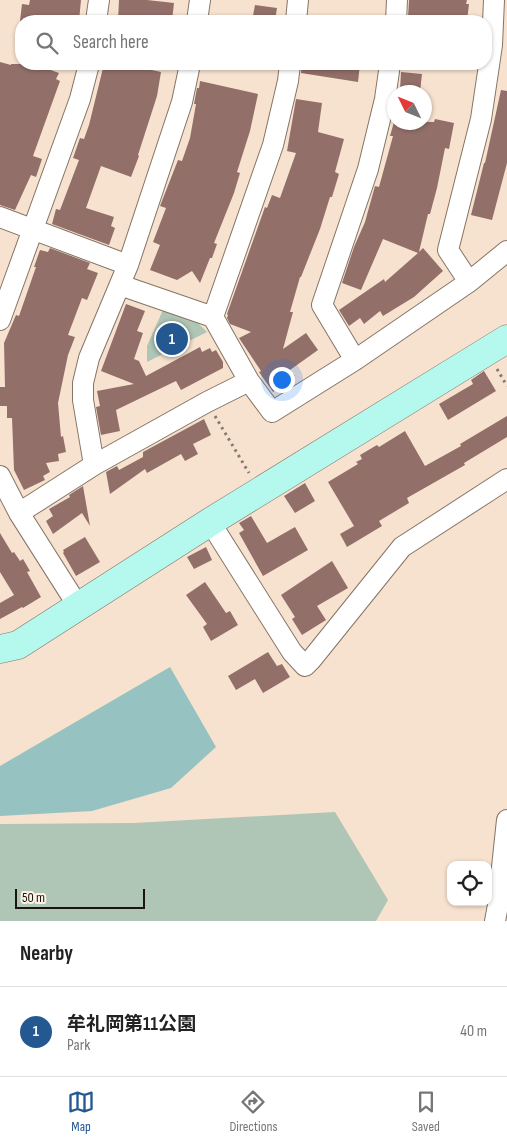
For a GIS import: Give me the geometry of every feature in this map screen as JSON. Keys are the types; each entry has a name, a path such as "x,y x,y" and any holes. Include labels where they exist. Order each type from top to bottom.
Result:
{"street":[{"path":"97,15 99,0"},
{"path":"198,15 200,0"},
{"path":"297,15 298,0"},
{"path":"396,15 397,0"},
{"path":"469,282 448,250 500,46 494,0"},
{"path":"0,320 80,99 87,70"},
{"path":"94,465 83,400 84,383 90,358 128,265 182,102 189,70"},
{"path":"213,317 273,145 289,70"},
{"path":"355,360 322,305 368,169 385,99 389,70"},
{"path":"0,217 128,265"},
{"path":"120,285 213,317 249,380 272,412 355,360 469,282 507,251"},
{"path":"0,649 18,644 210,522 507,338"},
{"path":"19,513 94,465 249,380"},
{"path":"0,476 19,513 78,606"},
{"path":"210,522 292,652 305,666 402,547 507,479"},
{"path":"495,921 507,820"}],"path":[{"path":"207,402 260,491"}],"green space":[{"path":"163,310 198,323 207,332 147,362 147,346"},
{"path":"335,812 388,900 376,921 0,921 0,824 134,823"}],"water":[{"path":"170,667 216,747 171,788 92,811 0,816 0,766"}],"building":[{"path":"30,0 81,0 80,15 21,15 22,4 29,5"},
{"path":"119,0 147,0 174,3 173,15 118,15"},
{"path":"409,0 467,0 466,4 469,4 468,15 408,15"},
{"path":"255,5 277,8 276,15 253,15"},
{"path":"0,62 11,65 15,64 15,70 51,70 59,73 56,79 60,81 33,156 42,159 36,177 31,175 15,210 0,205"},
{"path":"103,70 152,70 161,72 157,96 131,177 101,166 86,208 114,217 111,226 115,228 109,245 52,224 56,209 60,210 79,160 73,158 80,138 84,139"},
{"path":"301,70 359,70 358,82 301,73"},
{"path":"401,72 422,74 421,85 400,85"},
{"path":"200,81 258,94 250,131 237,172 240,173 234,193 214,243 217,244 212,258 210,258 200,283 192,271 177,280 150,270 160,245 153,242 166,208 160,206 178,160 182,161 190,138 196,104 194,104"},
{"path":"501,90 507,91 507,163 492,220 471,215"},
{"path":"296,99 322,103 318,132 344,139 335,172 339,174 320,229 300,277 290,312 293,312 283,349 306,333 318,350 290,370 295,376 273,392 239,338 251,332 230,324 227,314 265,207 267,208 272,195 280,198 296,153 287,151"},
{"path":"435,119 454,123 449,149 445,148 437,188 430,214 428,214 419,252 423,248 443,271 414,297 383,316 380,311 364,324 360,318 349,326 339,310 384,279 385,282 418,253 383,239 361,290 342,283 365,222 375,186 379,187 393,136 390,136 392,130 432,130 432,122"},
{"path":"50,248 90,263 87,269 98,273 87,300 82,298 68,335 75,337 68,355 58,403 61,437 63,436 66,452 58,454 59,461 46,463 50,472 43,476 45,480 24,490 14,470 12,418 7,418 7,406 0,406 0,387 5,387 4,343 16,315 19,316 40,250 48,252"},
{"path":"126,304 145,311 137,331 143,333 134,359 139,361 146,376 200,347 202,352 210,348 212,352 216,350 223,362 223,368 181,390 176,381 116,410 120,431 101,435 96,407 100,406 97,391 134,384 101,371"},
{"path":"484,371 496,391 448,420 439,404 473,384 471,380"},
{"path":"507,416 507,437 464,463 465,465 407,498 409,503 379,521 382,526 347,547 340,534 354,526 328,482 358,464 356,462 362,459 360,455 377,445 379,447 405,431 425,466 461,446 460,444"},
{"path":"204,419 211,435 193,444 198,454 185,461 181,454 147,473 145,469 110,494 106,472 117,466 119,470 143,457 143,452"},
{"path":"305,483 315,501 295,513 284,496"},
{"path":"83,486 90,526 82,513 53,534 46,521 53,516 49,509 70,497 69,495"},
{"path":"251,516 267,543 295,527 308,550 263,576 239,533 244,530 239,523"},
{"path":"0,533 12,553 14,552 20,561 23,559 30,571 27,572 41,597 0,619 0,603 14,595 0,572"},
{"path":"85,537 100,562 76,576 63,550"},
{"path":"206,547 212,560 194,569 187,557"},
{"path":"332,561 348,588 317,606 326,620 302,635 292,619 295,617 281,595"},
{"path":"205,582 226,613 230,611 238,625 211,641 203,627 207,624 186,595"},
{"path":"268,652 277,666 282,664 290,677 263,693 255,679 236,690 228,676"}],"place":[{"name":"牟礼岡第11公園","path":"172,339"}]}
